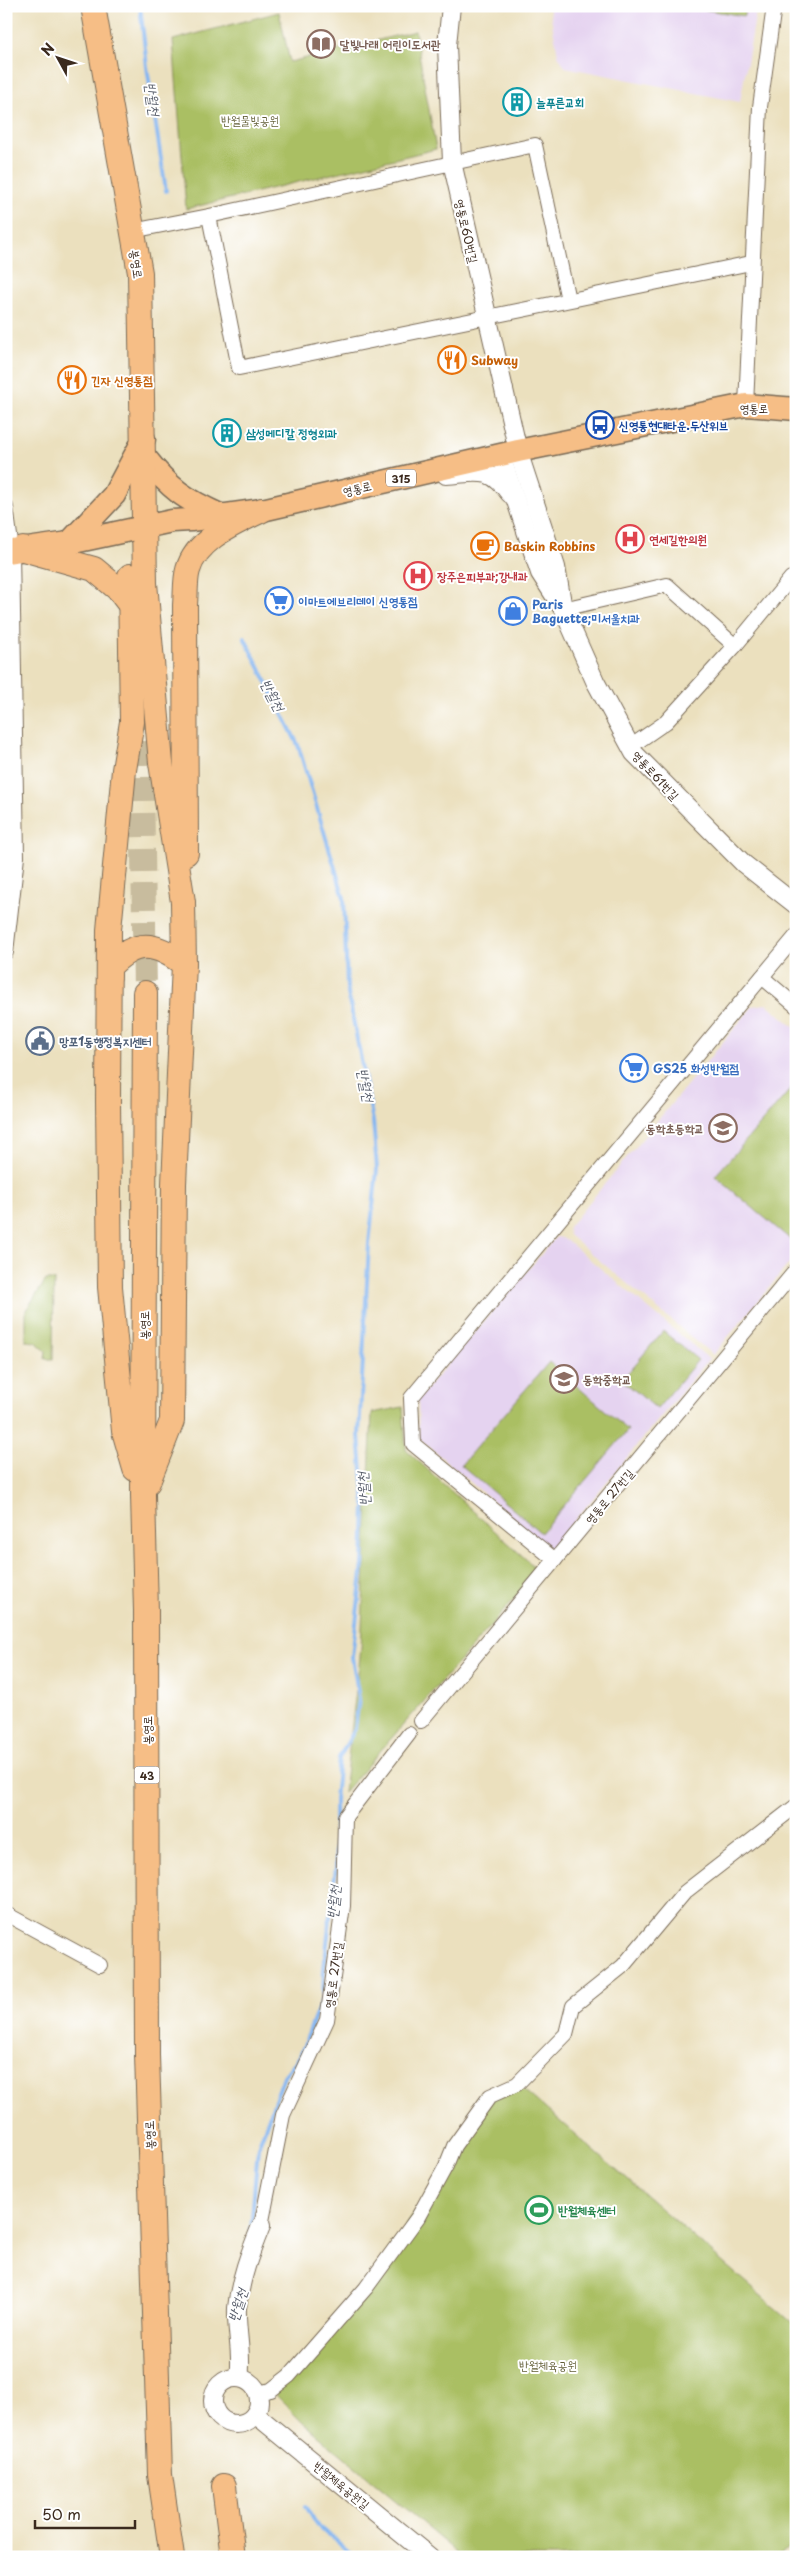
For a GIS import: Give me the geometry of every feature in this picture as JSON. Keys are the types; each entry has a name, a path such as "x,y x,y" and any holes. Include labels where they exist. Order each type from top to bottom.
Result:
{"highway":[{"name":"봉영로","path":"93,6 140,273 146,525 145,583 161,763 183,902"},
{"path":"143,1495 172,1421 174,1184 184,964 183,902 187,828 185,605 188,570 195,555 216,535 262,510"},
{"path":"143,1495 124,1431 110,1287 108,991 109,930 124,770 132,722 129,564 146,525"},
{"path":"14,550 94,569 118,589 131,606"},
{"path":"108,991 110,967 128,950 154,946 163,949 184,964"},
{"name":"봉영로","path":"145,993 143,1495 146,1611 147,2065 160,2475 172,2557"},
{"path":"224,2486 233,2557"}],"main road":[{"name":"영통로","path":"14,550 68,543 146,525 262,510 416,474 746,405 796,410"},
{"path":"68,543 114,495 144,448 162,479 186,499 222,516"}],"street":[{"name":"영통로60번길","path":"451,6 447,44 452,162 487,317 510,454"},
{"path":"746,405 751,263 760,107 774,6"},
{"path":"132,231 535,145 568,300"},
{"path":"209,216 239,368 751,263"},
{"path":"510,454 515,501 540,573 563,609"},
{"path":"510,454 556,567 563,609"},
{"path":"416,474 435,476 489,472 500,479 515,501"},
{"path":"6,507 14,550 17,857 6,952"},
{"path":"630,746 666,722 735,646 791,578 796,577"},
{"path":"563,609 667,585 735,646"},
{"name":"영통로61번길","path":"563,609 595,681 630,746 659,780 744,864 796,905"},
{"path":"555,1560 414,1444 411,1398 796,936"},
{"path":"762,977 796,1006"},
{"name":"영통로 27번길","path":"421,1721 796,1270"},
{"name":"영통로 27번길","path":"261,2226 283,2115 327,2020 343,1906 345,1816 409,1734"},
{"path":"257,2393 271,2390 289,2376 366,2288 418,2217 446,2166 454,2146 490,2096 517,2084 566,2034 574,2006 623,1966 685,1892 796,1806"},
{"path":"6,1914 100,1965"},
{"path":"239,2378 241,2367 237,2309 244,2267 261,2226"},
{"path":"239,2378 250,2383 257,2393 259,2404 255,2414 243,2423 233,2423 220,2416 214,2407 214,2397 218,2387 227,2380 239,2378"},
{"name":"반월체육공원길","path":"255,2414 430,2557"}],"shaded area":[{"path":"549,6 757,6 740,102 565,67 558,55"},
{"name":"동학초등학교","path":"767,1004 796,1029 796,1255 713,1355 569,1235 568,1228 753,1006"},
{"name":"동학중학교","path":"556,1237 564,1238 709,1359 550,1550 419,1438 418,1399"}],"green space":[{"path":"684,6 745,6 744,16"},
{"name":"반월물빛공원","path":"279,12 290,62 415,31 436,149 186,209 173,40"},
{"path":"796,1083 796,1234 791,1240 715,1176"},
{"path":"46,1280 54,1280 53,1359 45,1359 46,1351 36,1342 26,1341 26,1310"},
{"path":"663,1331 698,1360 657,1409 622,1380"},
{"path":"549,1362 628,1430 541,1533 461,1465"},
{"path":"403,1407 406,1450 539,1571 344,1792 361,1648 372,1413"},
{"name":"반월체육공원","path":"517,2084 796,2326 796,2542 776,2557 463,2557 310,2429 271,2390 366,2288 490,2096"}],"waterway":[{"name":"반월천","path":"140,6 147,67 166,191"},
{"name":"반월천","path":"244,637 298,745 344,898 347,988 373,1121 377,1169 369,1244 359,1435 365,1506 363,1564 352,1657 359,1698 355,1729 339,1758 335,1800 336,1867 324,1969 323,1996 300,2056 284,2076 258,2147 251,2230"},
{"name":"반월천","path":"305,2507 313,2521 355,2557"},
{"path":"788,2557 796,2549"}],"tunnel":[{"path":"141,705 145,993"}],"place":[{"name":"달빛나래 어린이도서관","path":"321,44"},
{"name":"늘푸른교회","path":"517,102"},
{"name":"Subway","path":"452,360"},
{"name":"긴자 신영통점","path":"72,380"},
{"name":"신영통현대타운.두산위브","path":"600,425"},
{"name":"삼성메디칼 정형외과","path":"227,433"},
{"name":"연세길한의원","path":"630,539"},
{"name":"Baskin Robbins","path":"485,546"},
{"name":"장주은피부과;강내과","path":"418,576"},
{"name":"이마트에브리데이 신영통점","path":"279,601"},
{"name":"Paris Baguette;미서울치과","path":"513,611"},
{"name":"망포1동행정복지센터","path":"40,1041"},
{"name":"GS25 화성반월점","path":"634,1068"},
{"name":"동학초등학교","path":"723,1128"},
{"name":"동학중학교","path":"564,1379"},
{"name":"반월체육센터","path":"539,2210"}]}
